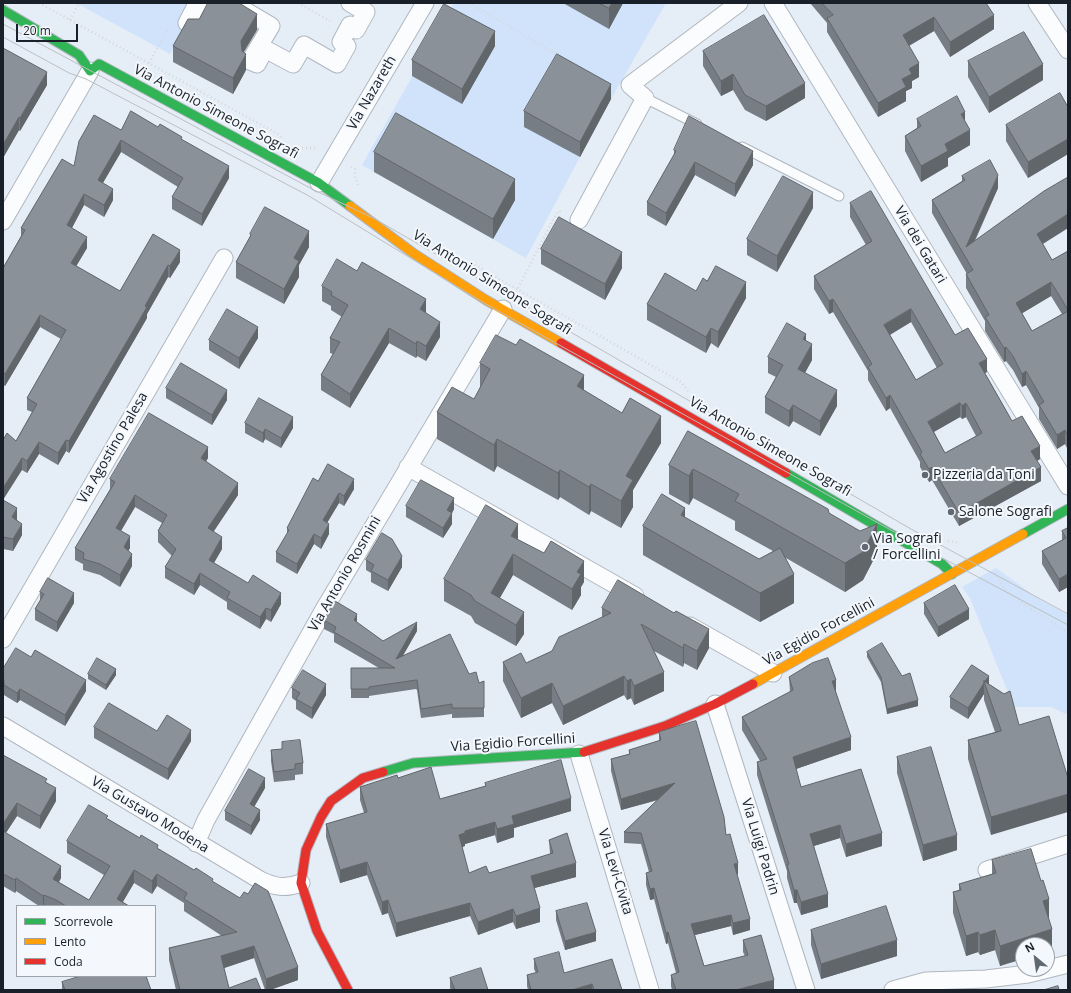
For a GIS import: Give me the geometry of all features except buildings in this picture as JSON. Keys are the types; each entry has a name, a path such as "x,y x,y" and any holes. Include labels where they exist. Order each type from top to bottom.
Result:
{"street":[{"path":"196,3 198,4 187,23 193,26 206,3"},
{"path":"232,3 271,26 250,61 257,64 265,49 293,64 304,44 337,64 347,46 340,42 350,25 356,30 366,12 350,3"},
{"name":"Via Nazareth","path":"319,184 425,3"},
{"path":"579,220 644,98 630,85 739,3"},
{"name":"Via dei Gatari","path":"773,3 1068,486"},
{"path":"1037,3 1068,50"},
{"path":"3,10 79,55 90,71 3,221"},
{"name":"Via Antonio Simeone Sografi","path":"90,71 99,64 319,184 413,253 503,310 942,564 952,574"},
{"name":"Via Agostino Palesa","path":"3,639 224,258"},
{"name":"Via Antonio Rosmini","path":"196,843 206,820 299,654 408,467 503,310"},
{"path":"408,467 648,603"},
{"name":"Via Egidio Forcellini","path":"348,990 317,931 302,883 306,850 321,817 331,801 363,778 413,763 579,754 665,726 715,704 773,673 1068,510"},
{"path":"676,619 773,673"},
{"name":"Via Luigi Padrin","path":"715,704 806,990"},
{"name":"Via Gustavo Modena","path":"3,726 196,843 272,886 291,887 302,883"},
{"name":"Via Levi-Civita","path":"579,754 650,990"},
{"path":"987,870 1068,844"},
{"path":"893,990 926,981 986,979 1028,974 1068,964"}],"lane":[{"path":"644,98 707,129"},
{"path":"735,143 839,196"}],"path":[{"path":"39,3 278,134 283,141"},
{"path":"70,20 79,3"},
{"path":"469,3 563,58"},
{"path":"149,63 172,23"},
{"path":"300,148 321,148"},
{"path":"355,169 355,177 359,187"},
{"path":"518,288 559,211 579,220"},
{"path":"465,260 518,288 681,382 692,396"},
{"path":"995,574 1008,594 1068,633"}],"shaded area":[{"path":"76,3 196,3 197,4 170,54"},
{"path":"454,3 666,3 611,99 526,258 362,165"},
{"path":"996,568 1036,597 1068,615 1068,715 1051,707 1014,707 970,598 962,587"}],"tram line":[{"path":"3,24 314,190 375,219 911,529 1068,614"},
{"path":"3,37 69,73 86,79 309,196 484,303 905,538 1068,625"}],"traffic: fast":[{"path":"3,10 79,55 90,71 99,64 319,183 350,206"},
{"path":"786,473 942,564 952,574"},
{"path":"1023,534 1068,509"},
{"path":"383,772 413,763 584,752"}],"traffic: slow":[{"path":"350,206 413,253 486,300 561,343"},
{"path":"753,684 1023,534"}],"traffic: jam":[{"path":"561,343 786,473"},
{"path":"584,752 665,726 715,704 753,684"},
{"path":"348,990 317,931 301,883 306,850 321,817 331,801 363,778 383,772"}],"place":[{"name":"Pizzeria da Toni","path":"925,475"},
{"name":"Salone Sografi","path":"951,512"},
{"name":"Via Sografi / Forcellini","path":"865,547"}]}
